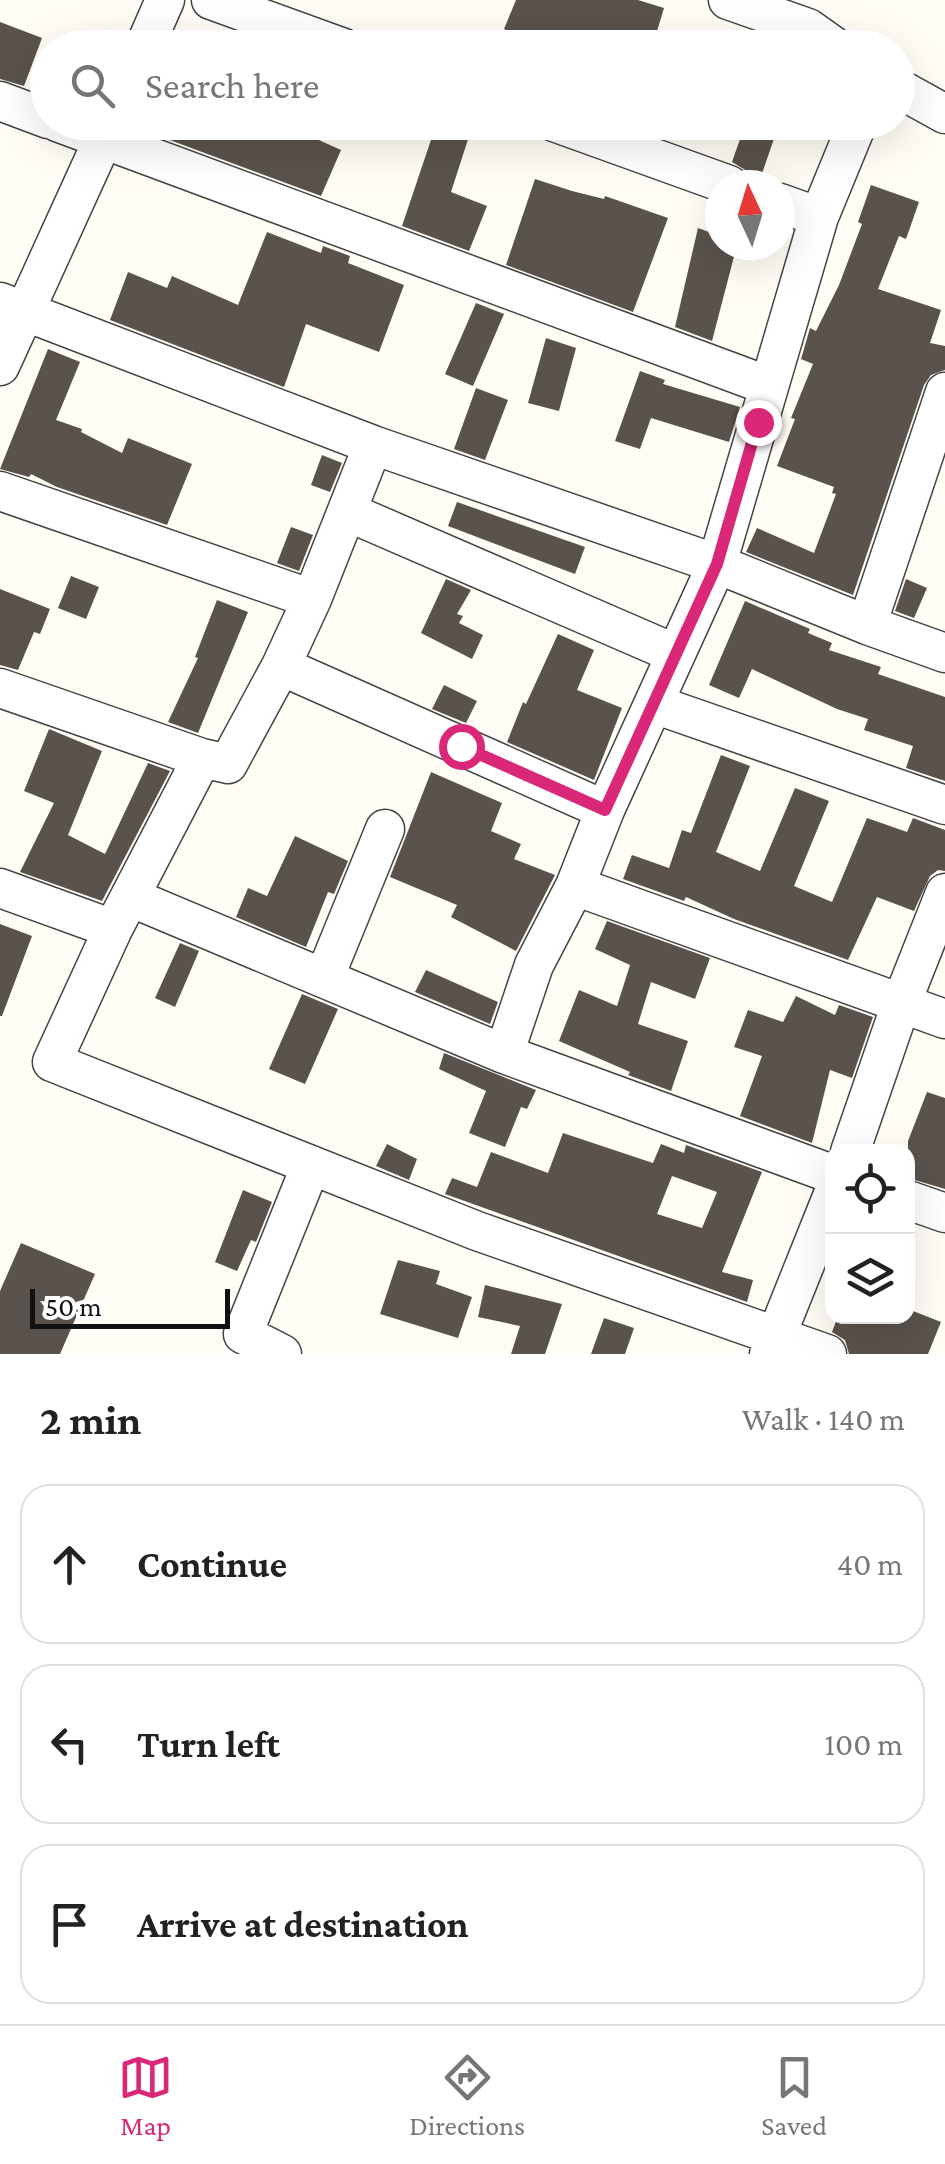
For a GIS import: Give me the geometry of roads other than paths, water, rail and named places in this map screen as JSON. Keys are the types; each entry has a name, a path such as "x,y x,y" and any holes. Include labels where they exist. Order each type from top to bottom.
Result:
{"street":[{"path":"152,30 165,0"},
{"path":"211,0 294,30"},
{"path":"728,0 820,25"},
{"path":"915,97 945,114"},
{"path":"0,102 30,113"},
{"path":"0,366 12,306 103,140"},
{"path":"131,140 769,386"},
{"path":"604,140 705,177"},
{"path":"504,1054 534,965 575,886 605,810 717,564 819,217 851,140"},
{"path":"795,208 819,217"},
{"path":"12,306 372,445 717,564 867,626 945,653"},
{"path":"867,626 945,392"},
{"path":"0,688 228,764 312,599 372,445"},
{"path":"0,491 312,599"},
{"path":"348,512 676,654"},
{"path":"281,666 605,810"},
{"path":"654,704 945,805"},
{"path":"202,758 121,913 52,1062 773,1345 826,1354"},
{"path":"325,976 385,829"},
{"path":"575,886 945,1019"},
{"path":"0,888 121,913 325,976 504,1054 825,1171"},
{"path":"853,1144 901,1004 945,893"},
{"path":"282,1354 238,1344 310,1165"},
{"path":"915,1202 945,1213"},
{"path":"773,1345 825,1215"}]}
